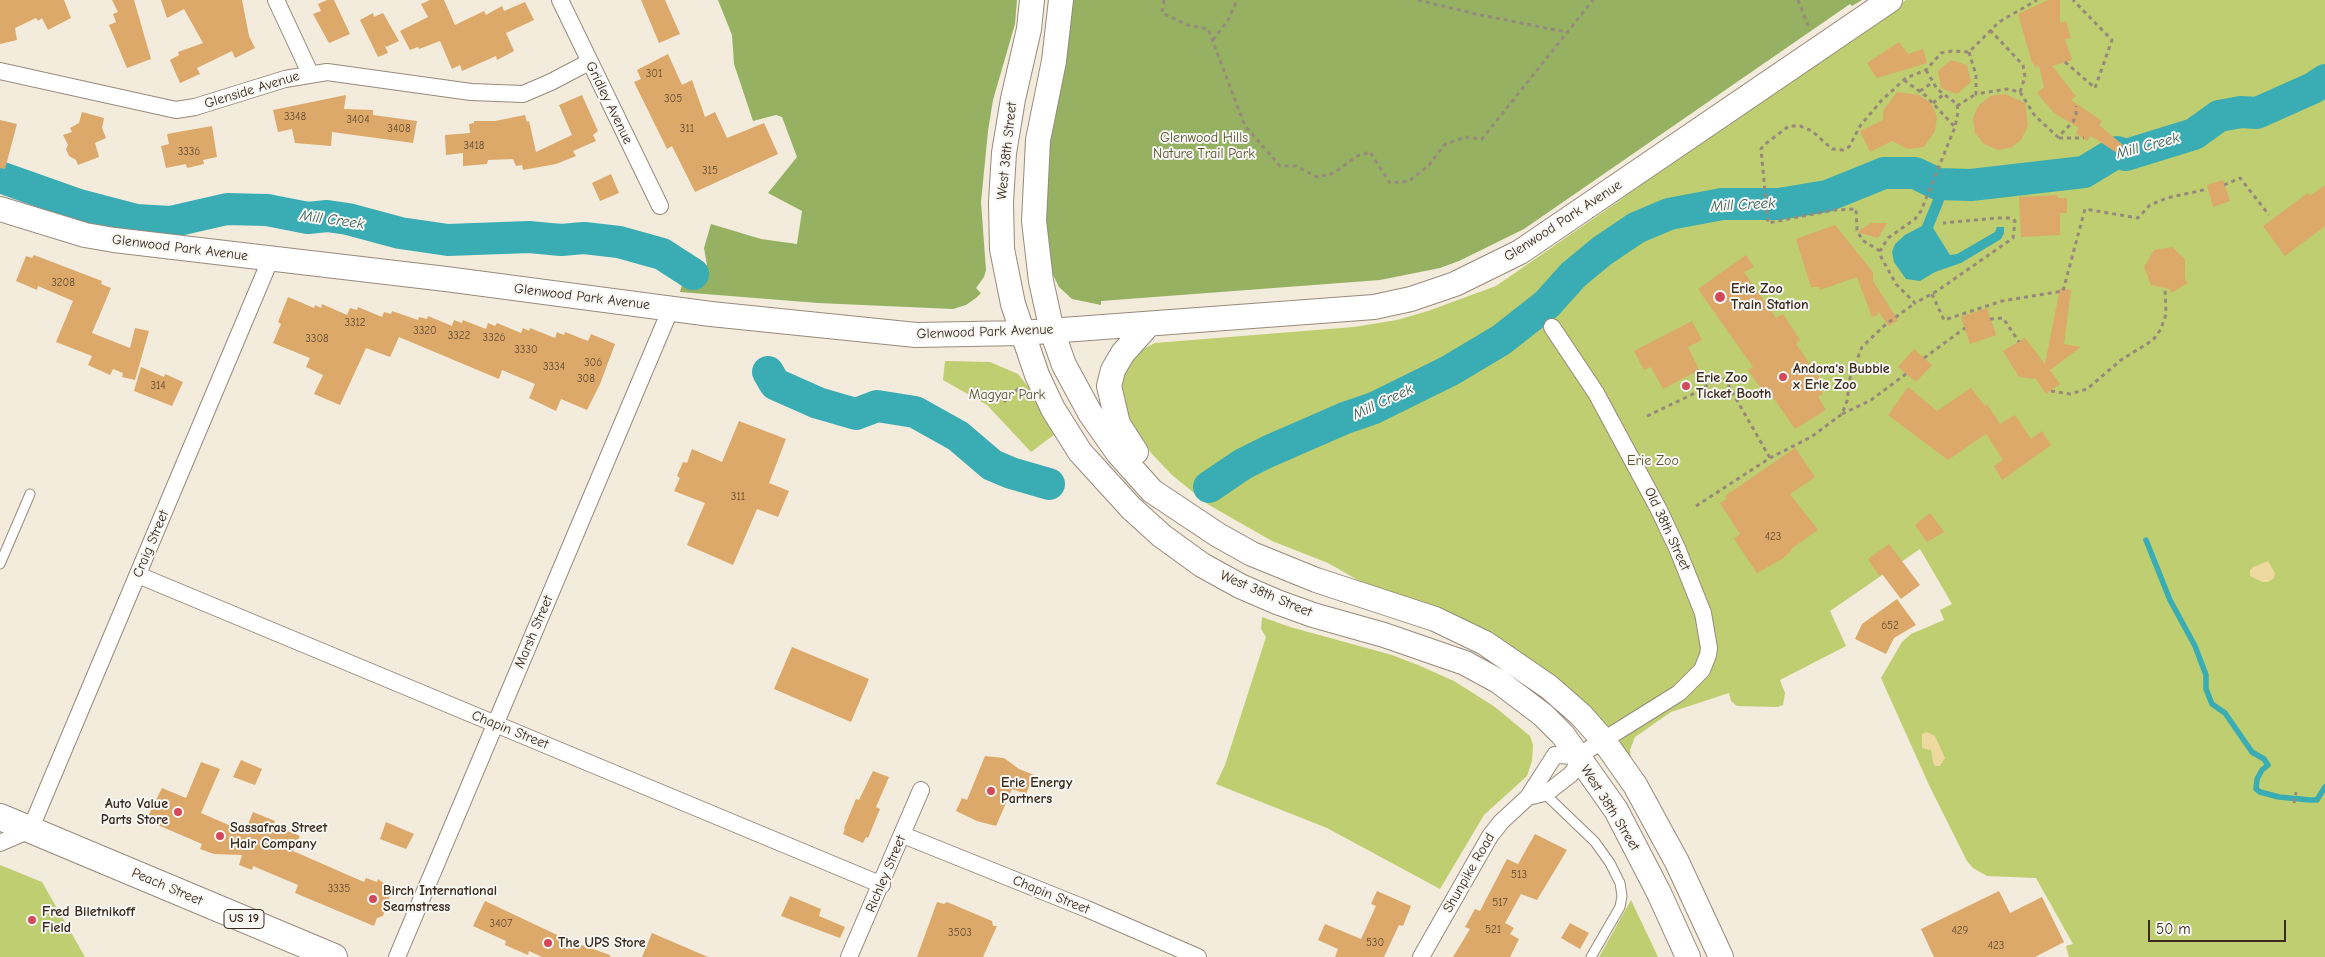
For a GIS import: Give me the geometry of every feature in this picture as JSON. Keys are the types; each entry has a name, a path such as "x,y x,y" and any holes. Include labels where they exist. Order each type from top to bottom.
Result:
{"main road":[{"name":"West 38th Street","path":"1032,0 1029,29 1008,126 1002,178 1002,249 1006,276 1022,333 1041,383 1053,409 1080,452 1131,508 1162,536 1202,565 1240,586 1277,602 1465,663 1498,681 1547,719 1578,756 1616,810 1688,957"},
{"path":"1061,0 1054,61 1038,140 1034,199 1041,281 1052,331 1064,365 1090,413 1118,453 1152,491 1200,524 1252,554 1316,580 1435,619 1485,643 1550,687 1604,741 1635,785 1672,854 1721,957"},
{"name":"Glenwood Park Avenue","path":"2,214 85,236 840,329 916,335 1022,333 1374,307 1411,299 1455,284 1506,260 1557,229 1890,0"},
{"path":"1149,324 1123,353 1113,370 1109,386 1111,401 1118,424 1139,456 1185,505 1200,524"},
{"name":"Peach Street","path":"0,817 334,957"}],"street":[{"path":"276,0 310,73"},
{"name":"Gridley Avenue","path":"560,0 660,206"},
{"name":"Glenside Avenue","path":"0,71 176,110 195,107 284,79 310,73 327,72 471,92 506,95 523,94 589,62"},
{"name":"Craig Street","path":"30,830 271,258"},
{"name":"Marsh Street","path":"398,957 671,308"},
{"name":"Old 38th Street","path":"1552,327 1583,371 1614,425 1677,548 1703,613 1710,648 1706,663"},
{"name":"Chapin Street","path":"138,575 882,885"},
{"name":"Shunpike Road","path":"1536,795 1555,756 1578,756 1604,741 1679,693 1689,685 1706,663"},
{"name":"Shunpike Road","path":"1421,957 1494,829 1536,795 1570,776 1576,768 1578,756"},
{"name":"Richley Street","path":"849,957 882,885 921,790"},
{"path":"0,843 30,830"},
{"name":"Chapin Street","path":"903,835 1087,909 1197,957"}],"lane":[{"path":"0,564 30,494"},
{"path":"1536,795 1595,842 1610,863 1620,884 1622,896 1620,907 1591,957"}],"path":[{"path":"1164,0 1162,13 1187,25 1208,29 1245,126 1280,166 1296,166 1317,177 1334,173 1357,156 1370,152 1390,183 1409,181 1429,165 1444,145 1465,138 1482,139 1593,0"},
{"path":"1212,40 1228,20 1238,0"},
{"path":"1418,0 1566,32"},
{"path":"1798,0 1810,31"},
{"path":"1880,251 1862,240 1857,230 1856,209 1834,210 1768,223 1762,149 1764,145 1789,126 1800,126 1812,131 1832,149 1843,150 1849,147 1860,126 1880,101 1904,80 1926,70 1941,53 1952,51 1969,52 1999,22 2037,0"},
{"path":"2065,62 2095,88 2112,40 2073,0"},
{"path":"1990,30 2023,65 2025,77 2020,92"},
{"path":"1969,52 1976,75 1976,94"},
{"path":"1915,303 1896,284 1881,257 1880,251 1888,238 1918,216 1955,127 1958,112 1957,106 1951,99 1943,95 1926,70"},
{"path":"1904,80 1920,91 1955,127"},
{"path":"1920,91 1933,82"},
{"path":"1957,106 1976,94 2007,89 2020,92 2035,116 2058,137 2072,140 2084,138"},
{"path":"1932,103 1943,95"},
{"path":"2058,137 2073,122 2076,106"},
{"path":"2224,185 2240,178 2269,215"},
{"path":"1932,294 1944,320 2002,301 2063,291 2085,209 2138,218 2150,206 2167,198 2208,189"},
{"path":"1842,414 1847,401 1850,378 1862,347 1885,324 2013,238 2015,221 2011,218 1997,218 1943,223"},
{"path":"2051,391 2070,394 2087,389 2121,360 2153,340 2161,329 2166,314 2164,288"},
{"path":"1990,319 2003,318 2019,342"},
{"path":"1924,358 1965,328"},
{"path":"1696,506 1770,458 1811,437 1842,414 1858,408 1887,390 1906,374"},
{"path":"1646,416 1691,395 1723,376 1770,458"},
{"path":"1004,402 1021,386"},
{"path":"2294,803 2296,792"}],"green space":[{"path":"718,0 1017,0 1015,24 993,100 988,131 981,202 986,270 984,277 976,288 981,293 976,298 966,305 953,309 818,303 680,292 683,281 707,265 704,248 711,224 761,239 797,244 802,211 768,193 797,157 782,117 776,115 753,121 734,64 732,35"},
{"name":"Glenwood Hills Nature Trail Park","path":"1069,0 1862,0 1852,6 1850,4 1524,229 1459,261 1440,268 1380,280 1101,301 1101,305 1072,299 1059,287 1052,273 1046,234 1045,199 1049,148 1064,74"},
{"name":"Erie Zoo","path":"1906,0 2325,0 2325,957 2069,957 2066,946 2073,944 2036,878 1987,876 1973,868 1967,861 1929,785 1881,678 1902,642 1911,634 1944,620 1940,610 1952,604 1920,549 1830,611 1846,646 1780,680 1785,693 1783,705 1777,707 1737,706 1731,701 1729,693 1671,712 1635,737 1630,750 1631,757 1572,695 1539,666 1497,637 1372,588 1328,563 1272,541 1209,505 1172,475 1152,454 1123,415 1119,383 1122,371 1141,350 1155,343 1354,327 1397,320 1428,311 1496,286 1616,203 1672,161"},
{"name":"Magyar Park","path":"945,361 990,362 1018,374 1034,394 1055,434 1031,452 987,405 943,380"},
{"path":"1262,617 1290,627 1392,655 1418,665 1454,681 1495,707 1530,736 1533,745 1532,761 1527,776 1484,815 1440,889 1327,828 1216,784 1225,765 1266,637 1261,629"},
{"name":"Fred Biletnikoff Field","path":"0,865 42,882 85,957 0,957"},
{"path":"1631,900 1658,957 1599,957"}],"sand":[{"path":"2268,561 2275,573 2274,578 2268,582 2262,582 2250,576 2250,570 2253,567"},
{"path":"1927,732 1935,736 1945,758 1940,766 1935,766 1931,750 1922,748 1922,734"}],"water":[{"path":"1946,196 1933,228 1950,255 1957,254 1995,232 1997,227 2004,227 2004,233 2001,239 1961,263 1935,272 1920,281 1906,279 1894,262 1892,252 1895,244 1905,235 1922,226 1934,197"}],"building":[{"path":"0,0 64,0 71,18 48,30 42,18 38,21 36,18 15,28 17,40 0,44"},
{"path":"112,0 134,0 151,59 127,68 109,25 116,22 113,14 118,12"},
{"path":"161,0 242,0 249,36 255,48 235,58 232,51 197,68 200,74 180,83 170,60 179,55 178,52 203,43 184,9 167,18"},
{"path":"327,0 334,0 350,34 329,43 313,14 321,11 318,4"},
{"path":"430,0 444,0 455,25 484,11 486,15 502,6 504,11 525,2 534,20 506,33 514,51 497,60 496,56 462,71 460,65 452,69 440,41 419,49 418,47 410,50 400,31 428,17 421,4"},
{"path":"641,0 665,0 680,34 659,43"},
{"path":"2048,0 2060,0 2060,23 2066,21 2071,38 2065,39 2072,60 2052,66 2076,96 2071,100 2102,121 2099,125 2123,145 2117,153 2091,136 2087,141 2076,133 2079,128 2054,113 2037,93 2044,87 2039,66 2035,67 2032,63 2018,14"},
{"path":"373,13 374,17 383,13 399,41 386,47 384,44 388,53 378,57 360,20"},
{"path":"1899,42 1908,54 1923,49 1927,63 1877,78 1867,63"},
{"path":"668,54 682,85 692,80 705,117 715,112 727,138 764,123 778,154 695,192 672,146 667,149 634,82 641,79 637,70"},
{"path":"1951,60 1967,65 1971,82 1957,94 1941,88 1938,71"},
{"path":"1897,92 1919,95 1931,103 1937,116 1935,131 1924,147 1908,149 1892,141 1870,152 1860,131 1883,120 1883,111"},
{"path":"2005,94 2025,103 2028,126 2021,140 2012,147 1998,150 1984,144 1975,133 1973,118 1979,105 1991,96"},
{"path":"346,95 344,109 373,110 373,115 417,121 413,143 332,132 331,146 295,143 292,129 278,132 273,110"},
{"path":"582,95 598,131 593,135 596,141 573,151 576,156 556,164 523,170 522,165 516,166 513,159 488,160 487,164 463,166 463,153 446,155 445,135 470,133 469,124 474,123 474,121 495,121 525,115 527,122 529,121 536,152 572,135 559,105"},
{"path":"82,112 104,118 102,128 106,138 95,143 99,157 78,165 76,160 69,156 66,149 68,145 63,135 72,132 70,128 79,123"},
{"path":"0,120 17,124 5,169 0,168"},
{"path":"212,126 217,157 203,160 204,164 187,168 186,164 166,168 161,146 169,144 167,134"},
{"path":"611,174 619,193 600,201 592,183"},
{"path":"2223,180 2230,201 2213,207 2207,185"},
{"path":"2325,185 2325,226 2285,256 2263,226 2308,193 2310,196"},
{"path":"2058,195 2058,198 2067,198 2067,213 2060,213 2060,235 2021,237 2019,197"},
{"path":"1871,223 1887,223 1878,238 1857,232"},
{"path":"1835,225 1873,272 1873,281 1898,320 1889,326 1877,310 1878,315 1872,317 1857,277 1820,290 1819,287 1811,287 1796,239"},
{"path":"2172,247 2185,259 2185,278 2187,283 2172,293 2169,289 2151,285 2144,267 2154,250"},
{"path":"34,255 102,281 101,284 111,288 92,333 130,348 135,328 149,331 135,380 122,377 123,373 113,369 110,375 88,365 92,356 56,342 73,301 38,286 37,290 16,281 26,256 32,258"},
{"path":"1746,255 1754,267 1744,272 1776,318 1783,314 1800,340 1796,344 1824,384 1819,387 1823,394 1818,397 1826,410 1795,429 1768,390 1764,393 1748,370 1753,367 1698,289"},
{"path":"2060,288 2071,290 2064,344 2081,347 2050,370 2060,384 2046,394 2036,379 2019,377 2003,351 2025,338 2045,364"},
{"path":"288,297 314,308 315,305 321,308 322,304 347,315 350,308 357,310 358,307 382,317 384,312 391,314 392,311 418,320 419,317 427,319 428,316 452,326 454,320 462,323 463,320 486,329 488,323 495,326 497,323 521,333 523,328 529,331 530,328 555,338 557,332 564,335 565,332 588,341 591,334 615,344 600,384 587,410 561,399 556,411 529,398 535,384 502,370 499,379 399,337 390,357 366,348 340,405 314,394 323,375 306,367 310,358 273,343 281,324 278,322"},
{"path":"1987,308 1996,335 1970,344 1961,317"},
{"path":"1692,321 1702,340 1688,347 1699,370 1663,389 1651,367 1644,370 1634,351"},
{"path":"1914,349 1932,365 1916,382 1898,367"},
{"path":"141,367 164,377 165,374 183,382 172,406 134,391"},
{"path":"1908,387 1937,411 1971,388 1985,406 1987,404 2000,424 2015,415 2031,439 2042,431 2051,445 2002,480 1994,466 2003,460 1986,434 1948,460 1888,415"},
{"path":"739,421 786,439 769,483 789,491 778,517 757,509 733,565 687,545 705,503 674,491 680,478 677,476 683,462 687,463 692,449 722,462"},
{"path":"1795,448 1815,477 1790,494 1818,530 1791,549 1782,559 1757,573 1734,539 1740,534 1720,503 1727,499 1725,496"},
{"path":"1930,513 1944,532 1927,542 1915,525"},
{"path":"1889,544 1920,585 1901,599 1882,574 1879,576 1868,559"},
{"path":"1897,599 1916,625 1894,638 1886,654 1855,639 1862,624"},
{"path":"792,647 869,679 851,722 774,689"},
{"path":"985,756 1004,758 1019,769 1034,775 1026,794 1012,789 996,826 977,821 956,811 962,798 967,800"},
{"path":"241,760 262,769 255,785 233,777"},
{"path":"201,762 220,769 201,813 245,832 253,812 275,821 273,825 300,836 293,851 364,882 366,878 377,882 378,879 392,889 383,916 377,918 374,926 295,893 298,885 253,866 252,870 239,865 242,855 214,854 200,849 202,844 146,820 162,788 186,798"},
{"path":"873,771 889,777 876,807 880,809 868,838 866,837 863,843 843,834 856,799 859,800"},
{"path":"386,822 414,834 406,849 380,839"},
{"path":"1535,834 1567,850 1537,900 1521,894 1505,923 1514,928 1510,934 1519,939 1510,957 1453,957 1470,929 1465,927 1475,909 1480,911 1507,859 1518,864"},
{"path":"1377,891 1411,906 1403,926 1399,925 1384,957 1335,957 1338,949 1318,940 1325,924 1361,939 1376,906 1371,904"},
{"path":"1999,891 2010,913 2042,897 2064,942 2035,957 1934,957 1921,929"},
{"path":"790,896 821,909 819,916 845,927 840,938 781,916"},
{"path":"485,901 570,941 610,955 610,957 542,957 529,951 528,955 505,945 506,941 473,926"},
{"path":"937,902 944,904 947,902 992,921 993,926 997,926 983,957 917,957"},
{"path":"1570,923 1589,933 1580,949 1561,938"},
{"path":"652,933 708,957 642,957"}],"waterway":[{"name":"Mill Creek","path":"1209,487 1243,464 1267,452 1345,418 1374,408 1449,371 1501,340 1547,304 1573,275 1602,251 1636,228 1669,214 1722,204 1779,204 1827,196 1884,173 1915,173 1938,184 1971,185 2084,172 2117,152 2126,155 2194,134 2219,116 2241,112 2257,113 2313,88 2325,80"},
{"name":"Mill Creek","path":"0,177 79,205 136,220 170,222 227,209 267,210 308,218 327,216 348,219 400,233 448,240 529,237 561,240 584,238 619,242 662,254 693,274"},
{"name":"Mill Creek","path":"768,372 775,384 818,403 856,414 877,406 915,412 958,436 992,465 1011,473 1049,484"},
{"path":"2146,540 2170,600 2195,646 2206,675 2206,689 2212,704 2225,713 2252,752 2264,759 2268,765 2262,770 2257,779 2256,789 2260,792 2279,797 2317,800 2325,787"}],"place":[{"name":"Erie Zoo Train Station","path":"1720,297"},
{"name":"Andora's Bubble x Erie Zoo","path":"1783,377"},
{"name":"Erie Zoo Ticket Booth","path":"1686,386"},
{"name":"Erie Energy Partners","path":"991,791"},
{"name":"Auto Value Parts Store","path":"178,812"},
{"name":"Sassafras Street Hair Company","path":"220,836"},
{"name":"Birch International Seamstress","path":"373,899"},
{"name":"Fred Biletnikoff Field","path":"32,920"},
{"name":"The UPS Store","path":"548,943"}]}
